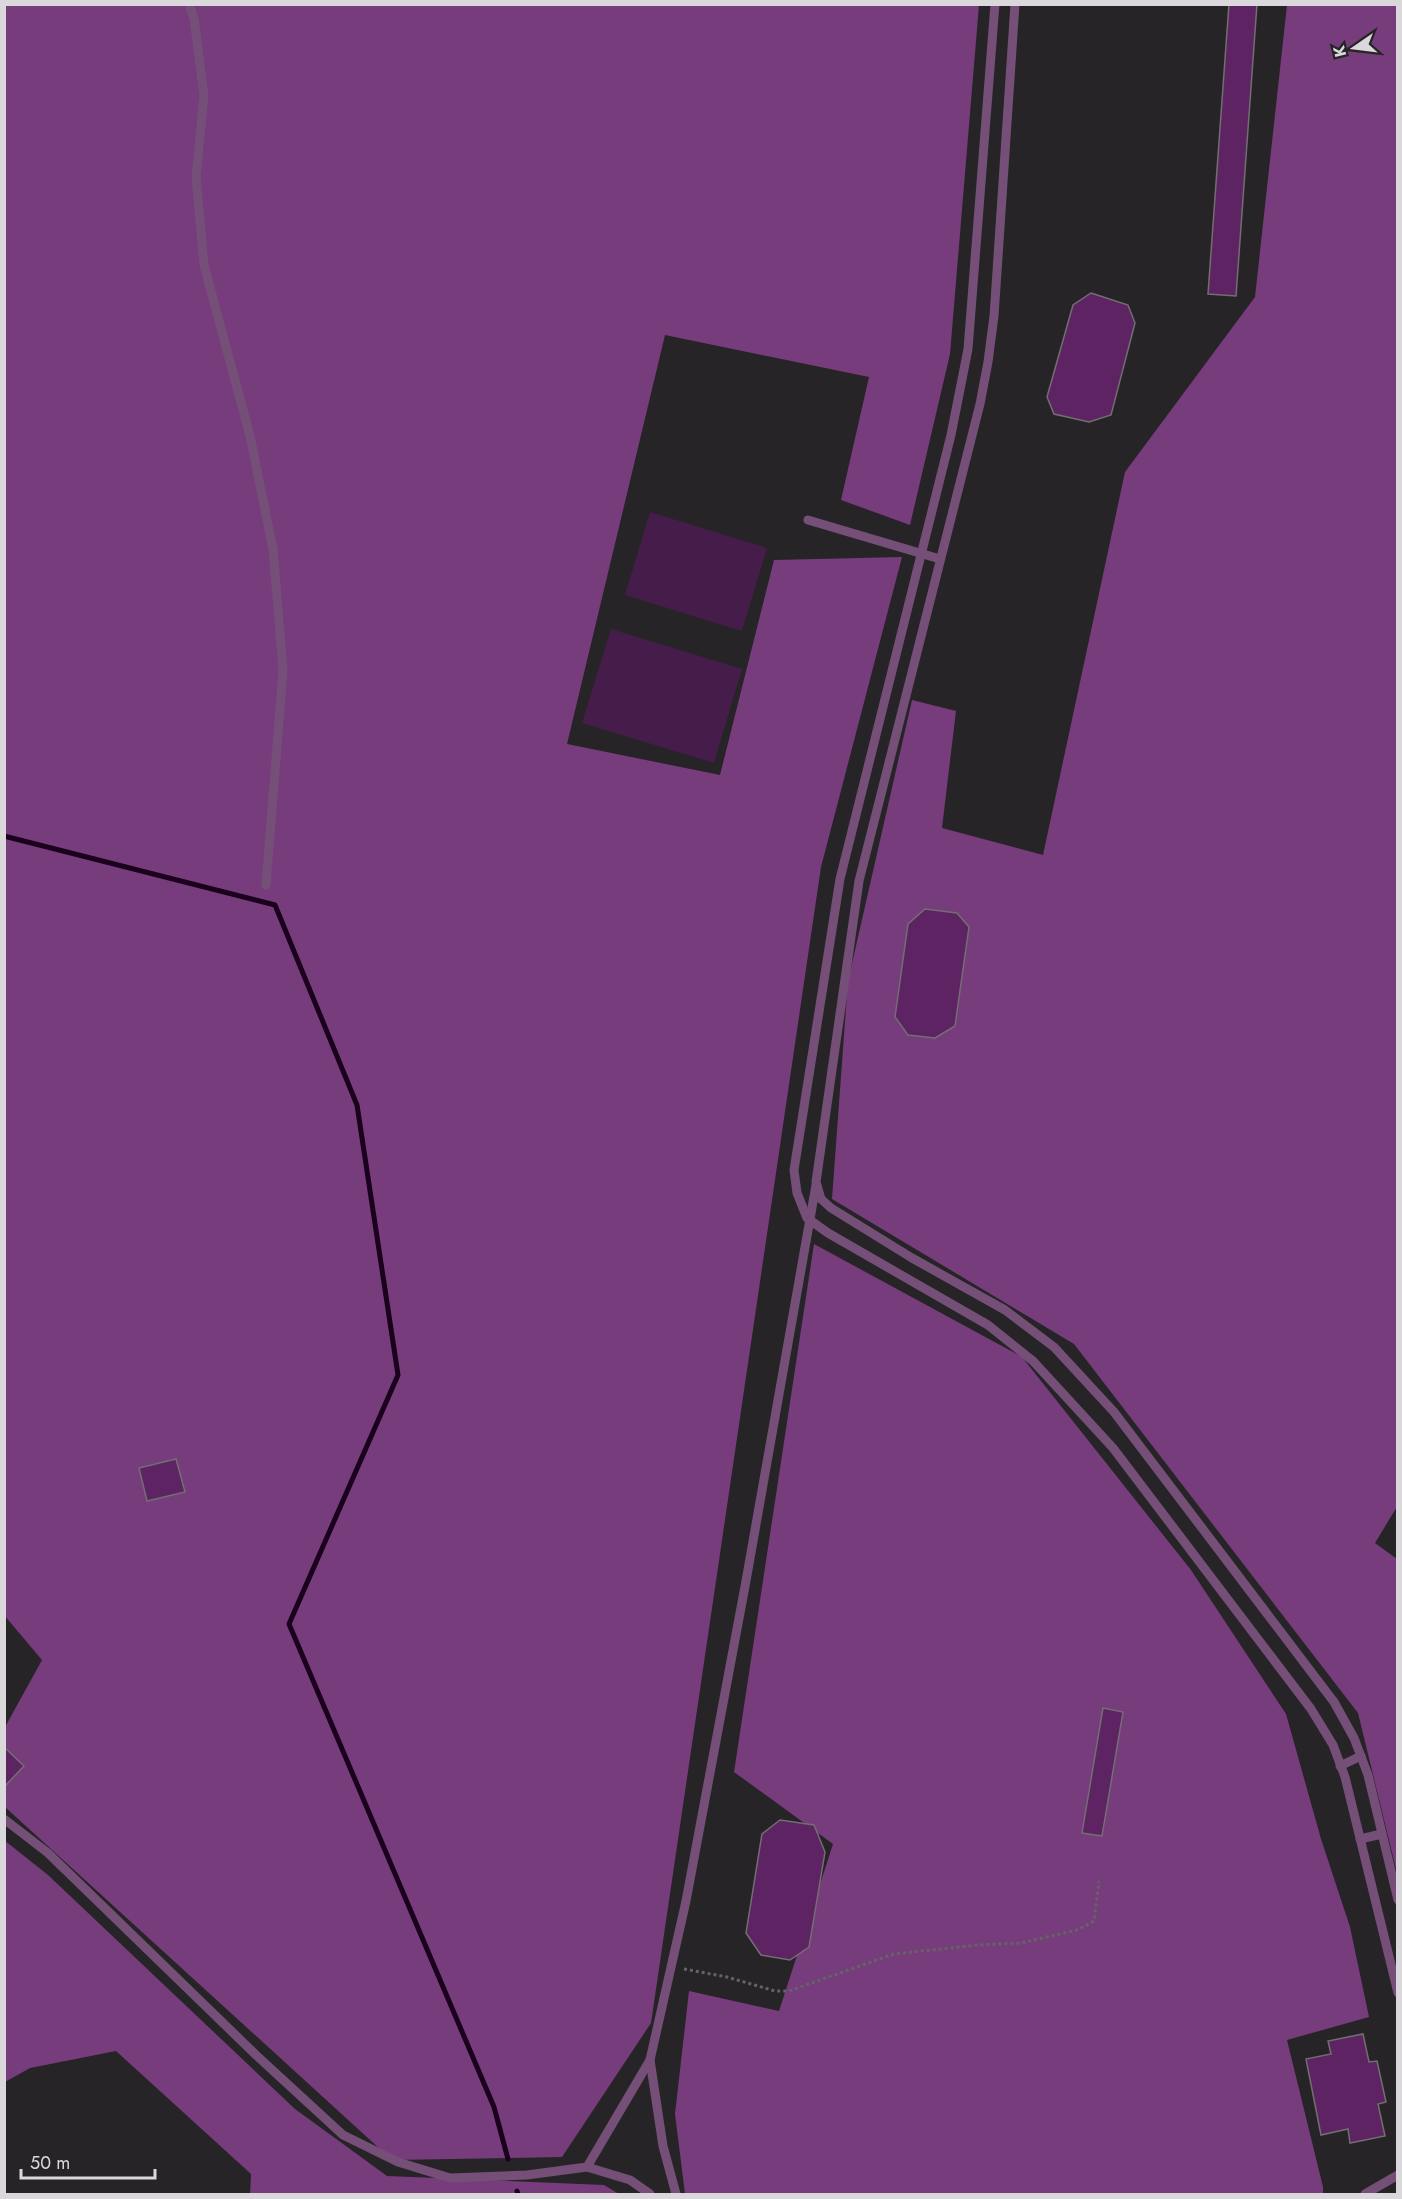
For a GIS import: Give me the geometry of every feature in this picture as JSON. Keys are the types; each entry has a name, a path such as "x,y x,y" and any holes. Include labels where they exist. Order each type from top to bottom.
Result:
{"lane":[{"path":"189,4 194,18 204,96 196,177 204,265 250,436 273,549 283,670 266,885"},
{"path":"995,4 968,349 951,435 840,879 794,1170 797,1193 810,1219 828,1233 988,1324 1033,1361 1113,1448 1311,1709 1333,1745 1340,1766 1398,1993"},
{"path":"587,2167 650,2060 686,1901 810,1219 859,881 977,415 988,362 994,316 1015,4"},
{"path":"808,520 940,560"},
{"path":"816,1182 821,1199 831,1208 912,1258 1005,1310 1054,1347 1114,1412 1334,1702 1354,1738 1368,1775 1398,1900"},
{"path":"1340,1766 1361,1756"},
{"path":"4,1819 48,1853 256,2055 343,2135 398,2162 450,2178 527,2175 587,2167 630,2180 650,2194"},
{"path":"1360,1839 1382,1834"},
{"path":"650,2060 663,2146 676,2194"},
{"path":"1365,2194 1398,2175"}],"path":[{"path":"671,1967 727,1977 775,1992 789,1991 894,1954 1021,1943 1077,1930 1094,1921 1099,1881"}],"shaded area":[{"path":"4,5 979,5 950,354 910,525 841,500 869,377 665,335 567,744 720,775 774,560 902,557 821,867 651,2023 562,2157 392,2160 5,1807 5,1727 42,1660 4,1615"},
{"path":"1287,5 1397,5 1398,1505 1375,1543 1397,1559 1397,1873 1358,1713 1074,1344 832,1199 848,981 912,700 956,711 942,828 1043,855 1125,472 1255,297"},
{"path":"650,512 767,548 742,631 625,595"},
{"path":"611,629 742,669 714,763 582,723"},
{"path":"814,1244 1022,1357 1191,1570 1286,1714 1321,1839 1350,1927 1369,2017 1287,2040 1323,2194 685,2194 675,2114 689,1991 779,2011 833,1844 734,1772"},
{"path":"4,1840 48,1875 295,2109 387,2176 604,2185 619,2194 250,2194 251,2174 116,2051 30,2068 5,2082"}],"building":[{"path":"1229,4 1257,4 1236,296 1208,294"},
{"path":"1091,293 1128,305 1135,323 1111,415 1089,422 1054,414 1047,397 1073,305"},
{"path":"925,909 957,913 969,927 955,1026 935,1038 908,1035 895,1017 908,924"},
{"path":"176,1459 185,1492 147,1501 139,1468"},
{"path":"1103,1708 1123,1712 1102,1836 1082,1833"},
{"path":"4,1747 24,1766 4,1787"},
{"path":"780,1820 814,1825 825,1852 809,1947 790,1960 761,1955 746,1933 762,1834"},
{"path":"1363,2034 1369,2062 1377,2061 1386,2102 1378,2104 1385,2136 1350,2143 1348,2129 1321,2135 1306,2059 1331,2054 1328,2041"}],"waterway":[{"path":"4,836 275,905 357,1105 398,1375 289,1624 494,2107 508,2159"}]}
